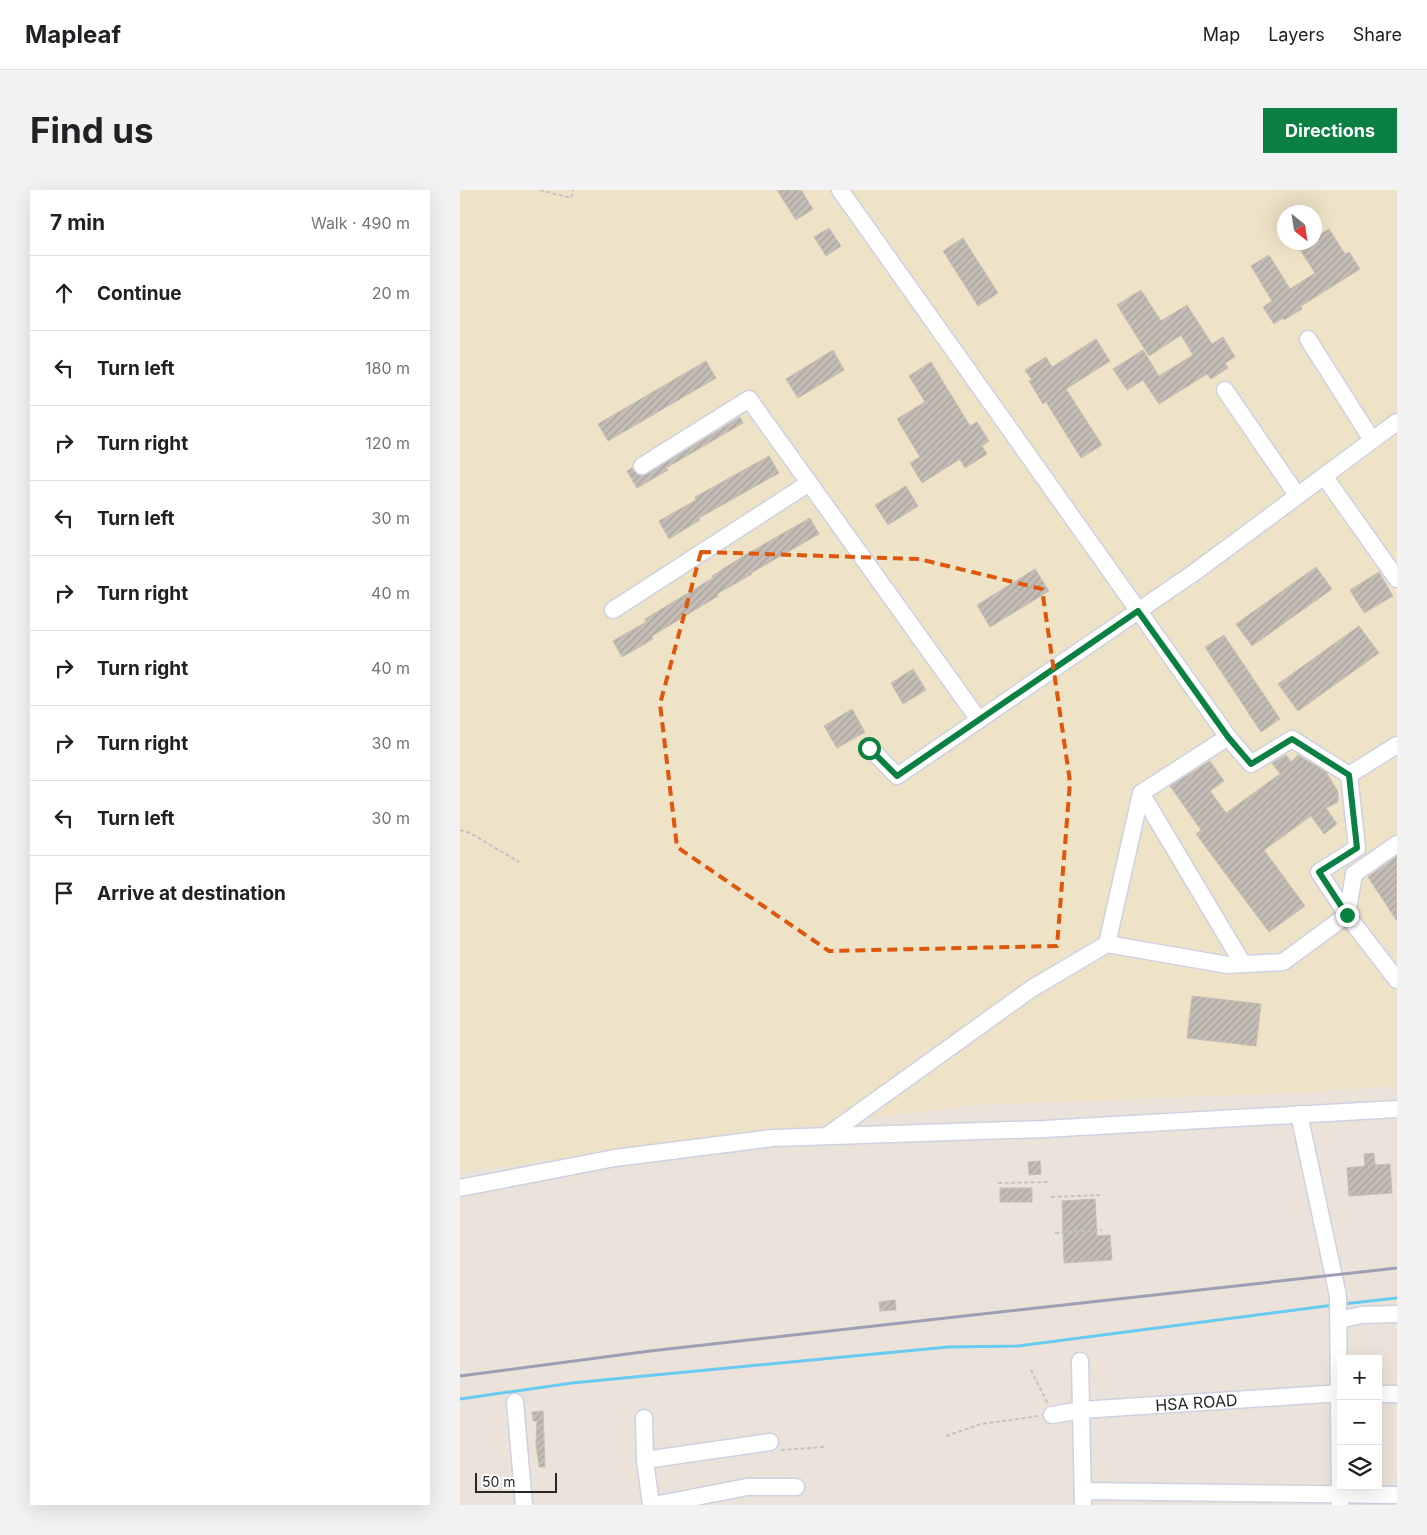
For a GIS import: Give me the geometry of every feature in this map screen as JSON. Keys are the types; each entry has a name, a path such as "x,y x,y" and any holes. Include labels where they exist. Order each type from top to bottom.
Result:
{"street":[{"path":"840,190 1228,737 1251,764 1292,739 1349,775"},
{"path":"1308,339 1372,440"},
{"path":"1225,390 1297,495"},
{"path":"642,466 749,399 979,720"},
{"path":"869,748 897,776 1195,572 1397,422"},
{"path":"1324,476 1397,580"},
{"path":"613,610 809,483"},
{"path":"1107,944 1141,793 1228,737"},
{"path":"1349,775 1397,745"},
{"path":"1349,775 1357,848 1319,872 1347,915 1397,980"},
{"path":"1141,793 1243,964"},
{"path":"828,1135 1031,989 1107,944 1228,964 1283,962 1347,915 1354,874 1397,844"},
{"path":"460,1188 615,1158 772,1138 1044,1129 1397,1109"},
{"path":"1300,1114 1338,1309 1339,1355"},
{"path":"1338,1309 1362,1316 1397,1314"},
{"path":"1080,1361 1083,1498 1340,1500 1397,1495"},
{"name":"HSA ROAD","path":"1052,1415 1081,1410 1337,1393"},
{"path":"1382,1394 1397,1394"},
{"path":"1340,1400 1340,1500"},
{"path":"515,1402 524,1505"},
{"path":"644,1418 645,1460 653,1505 747,1487 796,1487"},
{"path":"645,1460 770,1442"}],"path":[{"path":"540,190 571,198 573,190"},
{"path":"460,830 470,833 519,862"},
{"path":"998,1183 1050,1182"},
{"path":"1051,1197 1100,1195"},
{"path":"1055,1233 1102,1230"},
{"path":"946,1436 981,1424 1014,1418 1052,1415 1031,1370"},
{"path":"770,1442 777,1450 824,1447"}],"highlighted area":[{"path":"701,552 919,559 1042,589 1070,782 1057,946 829,951 677,847 660,704"}],"shaded area":[{"path":"460,190 1397,190 1397,1086 1308,1092 973,1105 460,1172"}],"building":[{"path":"777,190 801,190 813,209 796,220"},
{"path":"829,228 841,246 826,256 814,237"},
{"path":"1329,229 1345,254 1349,252 1360,269 1301,306 1302,309 1274,324 1263,307 1272,301 1251,266 1269,255 1290,289 1315,273 1300,250 1322,250 1322,233"},
{"path":"963,238 998,293 978,306 943,251"},
{"path":"1141,290 1161,321 1187,305 1212,344 1223,337 1235,357 1225,363 1228,368 1211,379 1207,374 1159,404 1143,380 1127,390 1113,369 1143,350 1159,376 1193,355 1181,335 1149,356 1117,305"},
{"path":"1096,339 1110,361 1066,389 1102,445 1081,458 1046,402 1043,404 1029,381 1032,380 1025,370 1046,357 1052,367"},
{"path":"833,350 844,370 798,398 786,379"},
{"path":"706,361 716,378 608,441 598,424"},
{"path":"931,362 970,426 977,422 989,441 982,446 987,454 965,468 960,459 922,483 910,463 920,457 897,419 925,402 909,376"},
{"path":"740,417 743,423 666,468 668,470 637,488 627,471 632,468 638,475 647,474"},
{"path":"769,456 779,473 699,518 700,520 669,539 659,521 696,500 695,497"},
{"path":"906,486 918,506 888,525 875,505"},
{"path":"810,518 819,534 717,594 718,596 652,636 653,639 622,657 613,641 646,622 645,619 713,578 712,576 745,555"},
{"path":"1316,567 1332,589 1252,646 1236,624"},
{"path":"1035,569 1049,591 990,627 977,605"},
{"path":"1379,572 1393,596 1364,613 1350,590"},
{"path":"1359,626 1379,653 1298,711 1278,684"},
{"path":"1224,635 1280,719 1261,732 1205,647"},
{"path":"913,669 926,690 903,704 891,683"},
{"path":"852,709 865,732 837,748 824,726"},
{"path":"1286,755 1291,762 1298,755 1326,772 1338,792 1338,802 1326,808 1337,824 1324,834 1311,816 1264,850 1305,906 1269,932 1196,834 1201,830 1170,786 1210,761 1224,781 1210,791 1226,813 1280,774 1272,763"},
{"path":"1397,856 1397,921 1368,877"},
{"path":"1192,996 1261,1004 1256,1046 1187,1038"},
{"path":"1374,1153 1375,1165 1390,1164 1392,1193 1349,1196 1347,1168 1365,1166 1364,1154"},
{"path":"1040,1161 1041,1174 1029,1175 1028,1162"},
{"path":"1000,1188 1032,1188 1032,1202 1000,1202"},
{"path":"1095,1199 1097,1236 1110,1235 1112,1260 1064,1263 1062,1201"},
{"path":"895,1300 896,1310 880,1311 879,1302"},
{"path":"543,1411 545,1467 539,1467 536,1444 537,1421 533,1421 532,1412"}],"waterway":[{"path":"1343,1304 1397,1298"},
{"path":"460,1399 572,1383 948,1347 1018,1346 1334,1305"}],"railway":[{"path":"460,1376 650,1351 1397,1268"}],"route":[{"path":"869,748 897,776 1138,611 1228,737 1251,764 1292,739 1349,775 1357,848 1319,872 1347,915"}]}
